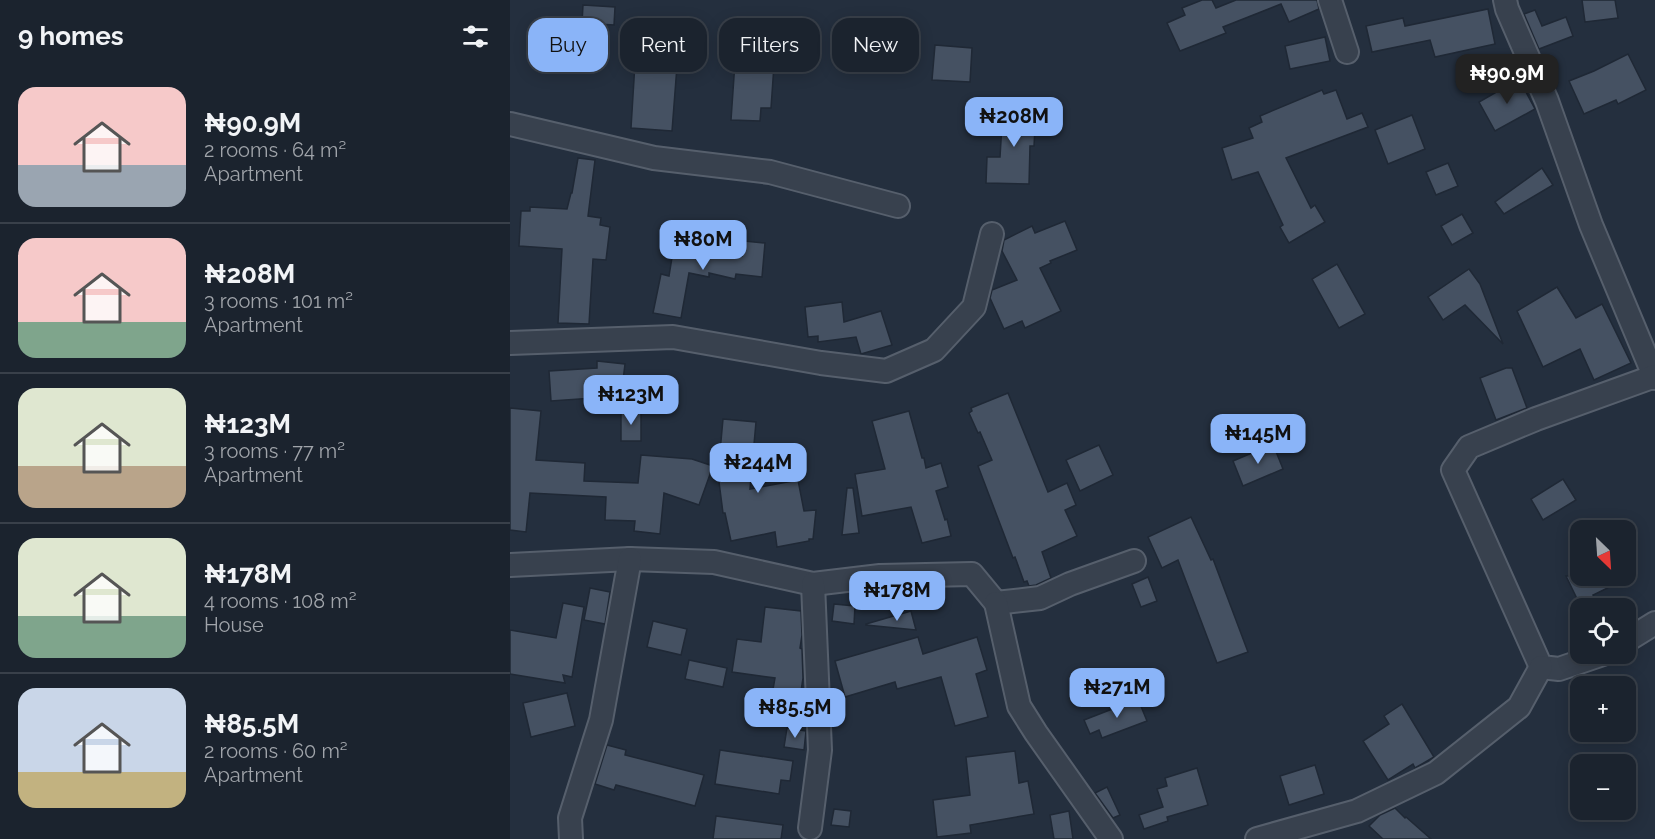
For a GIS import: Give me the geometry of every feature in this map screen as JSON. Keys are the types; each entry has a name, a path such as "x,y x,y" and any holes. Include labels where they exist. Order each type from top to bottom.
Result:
{"street":[{"path":"1330,0 1347,52"},
{"path":"1505,0 1546,101 1591,225 1655,377 1536,419 1469,447 1453,470 1541,667"},
{"path":"510,124 654,158 770,172 898,206"},
{"path":"510,343 673,338 821,363 886,371 934,350 974,308 992,234"},
{"path":"510,565 630,559 714,562 813,584 880,576 972,574 996,603 1019,706 1035,733 1111,839"},
{"path":"571,839 570,818 601,720 630,559"},
{"path":"996,603 1040,598 1070,584 1134,561"},
{"path":"810,828 820,750 813,584"},
{"path":"1636,635 1655,623"},
{"path":"1541,667 1559,669 1574,664"},
{"path":"1257,839 1357,811 1436,773 1519,707 1541,667"}],"building":[{"path":"1202,0 1212,0 1216,8 1236,0 1317,0 1319,9 1289,22 1281,4 1223,27 1226,33 1180,51 1167,23 1185,15 1182,8"},
{"path":"1582,0 1615,0 1618,18 1585,22"},
{"path":"583,5 615,7 614,25 608,25 608,18 582,18"},
{"path":"1488,9 1495,44 1435,57 1430,40 1372,52 1366,26 1403,18 1405,26"},
{"path":"1535,10 1542,26 1566,17 1573,36 1539,49 1524,14"},
{"path":"1325,37 1330,61 1290,69 1285,46"},
{"path":"935,45 972,48 970,82 932,80"},
{"path":"1628,54 1646,90 1618,104 1616,100 1584,114 1569,81"},
{"path":"634,72 677,72 672,131 631,128"},
{"path":"734,72 774,72 771,108 761,108 760,121 731,120"},
{"path":"1519,79 1535,109 1495,131 1479,102"},
{"path":"1322,90 1324,94 1336,90 1347,119 1362,113 1368,127 1286,158 1311,208 1315,205 1325,222 1289,243 1280,227 1283,225 1258,172 1232,180 1222,148 1253,138 1249,128 1262,122 1260,116"},
{"path":"1003,108 1036,110 1034,146 1030,146 1029,184 986,183 987,157 1000,157"},
{"path":"1412,115 1425,149 1388,164 1375,130"},
{"path":"578,158 595,160 588,216 601,218 600,225 610,227 606,260 593,259 589,324 558,323 562,249 519,246 521,211 530,211 530,207 567,209"},
{"path":"1448,163 1458,186 1436,195 1426,172"},
{"path":"1542,168 1553,185 1504,214 1495,202"},
{"path":"1462,214 1473,233 1452,245 1441,226"},
{"path":"1065,221 1077,250 1050,261 1051,263 1040,268 1061,311 1025,328 1022,321 1004,329 990,298 992,290 1017,280 1002,251 1004,240 1032,226 1035,233"},
{"path":"675,239 714,246 713,250 742,256 744,241 765,243 762,277 736,274 735,279 709,273 709,277 689,273 681,318 653,313 661,274 669,276"},
{"path":"1337,264 1365,314 1339,328 1312,279"},
{"path":"1469,269 1480,284 1503,344 1465,305 1443,320 1428,297"},
{"path":"1557,287 1576,318 1602,304 1631,363 1594,380 1580,349 1543,367 1517,311"},
{"path":"842,302 844,322 881,311 892,345 861,354 856,337 818,342 818,336 808,337 805,307"},
{"path":"597,361 625,364 620,405 592,402 593,398 551,401 549,371 597,368"},
{"path":"1512,368 1527,408 1496,420 1480,378"},
{"path":"1008,393 1048,492 1067,483 1076,505 1065,510 1077,536 1042,552 1051,578 1029,586 1027,581 1024,582 1015,557 1013,558 978,466 992,460 969,413 972,411 971,408"},
{"path":"510,408 541,411 536,460 585,463 584,481 638,483 641,455 692,459 713,466 699,505 664,493 660,534 634,531 635,521 605,520 606,497 530,493 526,532 510,530"},
{"path":"621,411 641,411 641,441 621,441"},
{"path":"909,411 926,468 941,463 948,487 936,491 951,536 922,543 911,507 862,516 855,474 885,469 872,421"},
{"path":"723,419 756,422 750,489 798,480 804,511 816,510 813,539 777,547 775,532 731,541 725,513 723,513 718,474"},
{"path":"1273,444 1283,469 1243,486 1233,461"},
{"path":"1099,445 1113,475 1080,491 1066,460"},
{"path":"1563,479 1576,500 1543,520 1531,499"},
{"path":"847,488 853,488 859,533 842,535"},
{"path":"1191,517 1211,560 1213,559 1248,652 1217,663 1178,560 1162,568 1148,537"},
{"path":"1148,577 1157,601 1141,607 1132,584"},
{"path":"1571,586 1611,586 1593,595 1594,598 1577,598"},
{"path":"590,588 610,592 605,624 584,620"},
{"path":"563,603 584,607 572,677 563,675 565,683 510,674 510,630 556,638"},
{"path":"834,604 855,606 854,624 832,621"},
{"path":"765,607 801,611 800,648 802,649 803,678 796,723 768,718 775,678 732,672 737,639 761,642"},
{"path":"911,611 916,630 866,625 866,624"},
{"path":"653,621 687,629 681,655 647,647"},
{"path":"918,637 923,654 977,637 987,670 976,674 988,717 955,726 941,677 897,689 895,682 845,697 835,661"},
{"path":"689,660 727,668 723,687 685,679"},
{"path":"567,693 575,726 531,737 523,703"},
{"path":"1138,699 1147,721 1102,738 1099,730 1090,734 1084,720"},
{"path":"1402,704 1434,757 1415,768 1413,764 1388,780 1363,741 1389,724 1384,716"},
{"path":"787,728 806,731 804,750 784,747"},
{"path":"607,745 626,750 625,755 704,775 695,806 616,785 614,790 595,784"},
{"path":"720,750 793,761 790,781 781,780 779,794 715,784"},
{"path":"1015,751 1019,783 1028,781 1034,814 970,825 971,833 937,837 933,800 970,795 966,757"},
{"path":"1315,765 1324,794 1289,805 1280,776"},
{"path":"1197,768 1208,805 1167,817 1168,821 1144,829 1139,815 1163,807 1157,789 1167,786 1165,778"},
{"path":"1107,787 1120,815 1113,818 1095,793"},
{"path":"1395,808 1431,839 1383,839 1369,826 1380,815"},
{"path":"834,809 851,811 849,827 831,825"},
{"path":"1069,811 1073,839 1054,839 1050,815"},
{"path":"716,816 783,825 781,839 713,839"}]}
